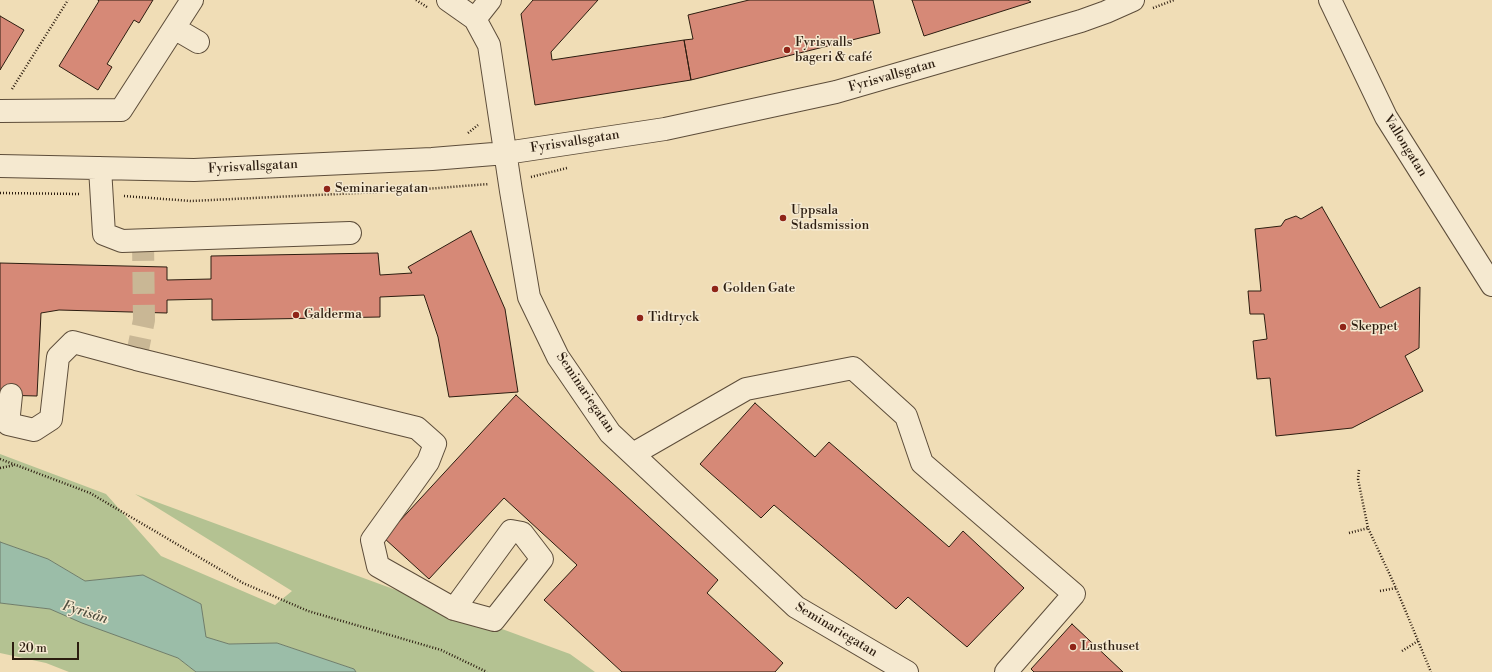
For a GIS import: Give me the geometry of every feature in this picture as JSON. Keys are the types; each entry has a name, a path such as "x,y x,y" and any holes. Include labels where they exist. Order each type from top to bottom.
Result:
{"street":[{"path":"4,103 121,110 192,0"},
{"path":"475,19 490,0"},
{"name":"Vallongatan","path":"1330,0 1386,117 1492,285"},
{"name":"Fyrisvallsgatan","path":"0,166 194,170 432,159 506,153 665,129 836,92 1081,21 1106,12 1129,1"},
{"name":"Seminariegatan","path":"440,5 475,19 489,45 529,297 558,357 610,433 796,608 907,672"},
{"path":"174,28 198,42"},
{"path":"100,168 104,234 122,240 350,232"},
{"path":"10,395 8,424 34,430 51,419 58,357 73,342 136,359 417,428 436,444 428,462 372,540 378,566 454,609"},
{"path":"632,454 746,389 853,368 906,416 922,463 1074,594 1006,672"}],"path":[{"path":"4,103 68,0"},
{"path":"416,0 440,5"},
{"path":"466,134 471,132 479,124 481,119"},
{"path":"0,459 90,493 243,583 308,611 441,650 487,672"},
{"path":"0,468 16,465"},
{"path":"1359,470 1358,479 1368,528 1396,588 1431,672"},
{"path":"1349,533 1368,528"},
{"path":"1380,591 1396,588"},
{"path":"1402,652 1418,641"}],"shaded area":[{"path":"0,454 106,494 161,556 275,605 292,591 135,494 570,654 595,672 356,672 354,669 277,643 229,644 205,637 201,604 143,575 85,581 48,559 0,542"},
{"path":"0,603 50,609 83,623 178,658 196,672 69,672 46,663 0,653"}],"water":[{"name":"Fyrisån","path":"0,542 48,559 85,581 143,575 201,604 206,637 229,644 277,643 354,669 356,672 196,672 178,658 82,623 50,609 0,603"}],"building":[{"path":"98,0 153,0 139,23 134,20 107,64 112,67 98,90 59,66 99,1"},
{"path":"533,0 598,0 551,52 552,60 684,40 691,80 535,105 521,14"},
{"path":"749,0 873,0 880,33 691,80 684,40 693,39 688,15"},
{"path":"912,0 1028,0 1031,2 924,36"},
{"path":"0,16 24,30 0,70"},
{"name":"Skeppet","path":"1322,207 1380,308 1420,287 1419,348 1405,356 1423,391 1352,428 1276,436 1270,378 1257,379 1253,341 1267,339 1264,314 1250,314 1248,291 1261,291 1255,229 1281,226 1285,220 1296,216 1301,219"},
{"name":"Galderma","path":"471,231 505,309 518,392 449,397 438,337 424,295 380,297 380,317 212,320 212,299 167,300 167,313 59,310 41,313 37,396 0,395 0,263 167,267 167,280 211,279 211,256 378,253 380,275 412,273 408,267"},
{"path":"516,395 718,580 707,593 783,663 775,672 622,672 544,600 577,565 504,498 429,579 384,538"},
{"path":"755,403 815,457 829,442 949,547 963,531 1024,588 967,647 908,597 896,609 774,505 761,518 700,464"},
{"name":"Lusthuset","path":"1072,624 1123,672 1034,672 1031,669"}],"tunnel":[{"path":"136,359 144,320 143,240"}],"place":[{"name":"Fyrisvalls bageri & café","path":"787,50"},
{"name":"Seminariegatan","path":"327,189"},
{"name":"Uppsala Stadsmission","path":"783,218"},
{"name":"Golden Gate","path":"715,289"},
{"name":"Galderma","path":"296,315"},
{"name":"Tidtryck","path":"640,318"},
{"name":"Skeppet","path":"1343,327"},
{"name":"Lusthuset","path":"1073,647"}]}
